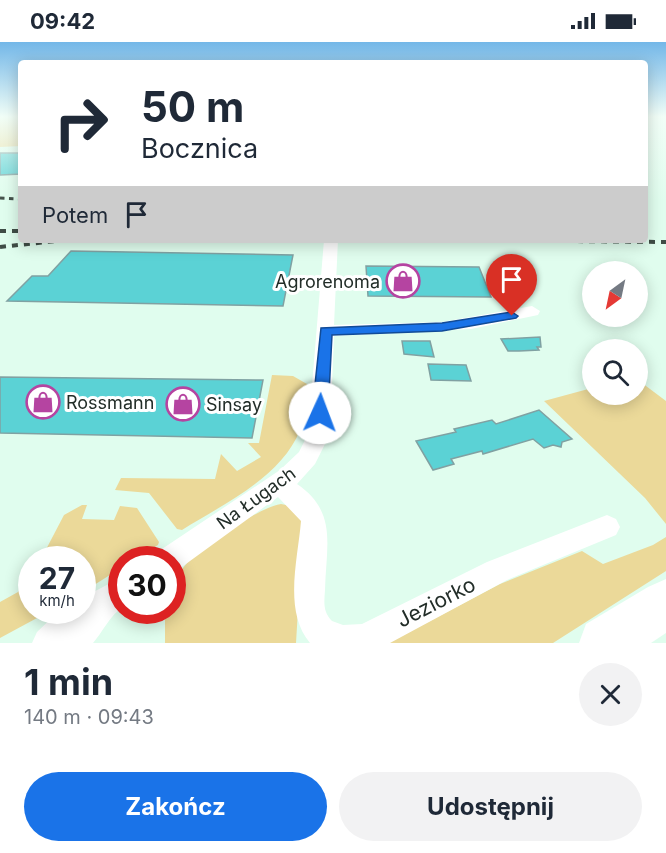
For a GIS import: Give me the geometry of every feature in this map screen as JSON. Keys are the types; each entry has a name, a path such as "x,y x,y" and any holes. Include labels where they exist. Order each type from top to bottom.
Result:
{"main road":[{"path":"605,643 666,604"}],"street":[{"name":"Na Ługach","path":"186,548 260,495 279,485 312,453 320,434 332,243"},
{"path":"326,331 442,327 471,324 532,311"},
{"name":"Jeziorko","path":"279,485 297,496 309,509 314,521 309,607 311,620 317,631 325,638 343,642 364,640 497,571 607,527"},
{"path":"48,643 70,621 108,599"},
{"path":"73,643 90,620 108,603"}],"shaded area":[{"path":"0,145 18,145 18,146 0,147"},
{"path":"272,375 293,376 307,384 303,419 291,447 265,476 249,488 182,530 177,529 149,493 115,490 121,478 215,479 221,454 237,471 261,457 248,443 259,443"},
{"path":"648,388 666,401 666,524 645,498 544,401 582,391 582,405 648,405"},
{"path":"281,504 291,506 302,517 296,643 165,643 165,624 186,624 186,564 231,528"},
{"path":"82,505 87,505 82,519 114,520 120,506 137,508 159,542 156,546 108,546 108,576 96,584 96,546 48,546 64,515"},
{"path":"666,537 666,571 553,643 388,643 500,584 582,551 603,564 653,545"},
{"path":"18,592 18,624 26,624 0,638 0,602"}],"building":[{"path":"0,153 18,153 18,174 0,175"},
{"path":"71,251 293,255 283,306 7,301 32,276 48,276"},
{"path":"366,266 479,267 491,297 368,296"},
{"path":"540,337 541,347 537,347 539,350 508,351 501,339"},
{"path":"402,341 430,341 434,357 404,354"},
{"path":"428,364 466,365 471,381 431,380"},
{"path":"0,377 263,380 252,438 0,433"},
{"path":"539,410 572,439 562,442 561,447 553,445 544,448 533,439 483,454 482,451 451,459 454,464 433,470 416,441 456,432 454,429 492,420 496,424"}],"railway":[{"path":"0,198 18,199"},
{"path":"0,231 18,231"},
{"path":"648,242 666,242"},
{"path":"0,247 37,243"}],"place":[{"name":"Agrorenoma","path":"403,281"},
{"name":"Rossmann","path":"43,402"},
{"name":"Sinsay","path":"183,404"}],"route":[{"path":"320,413 326,331 442,327 512,316"}]}
